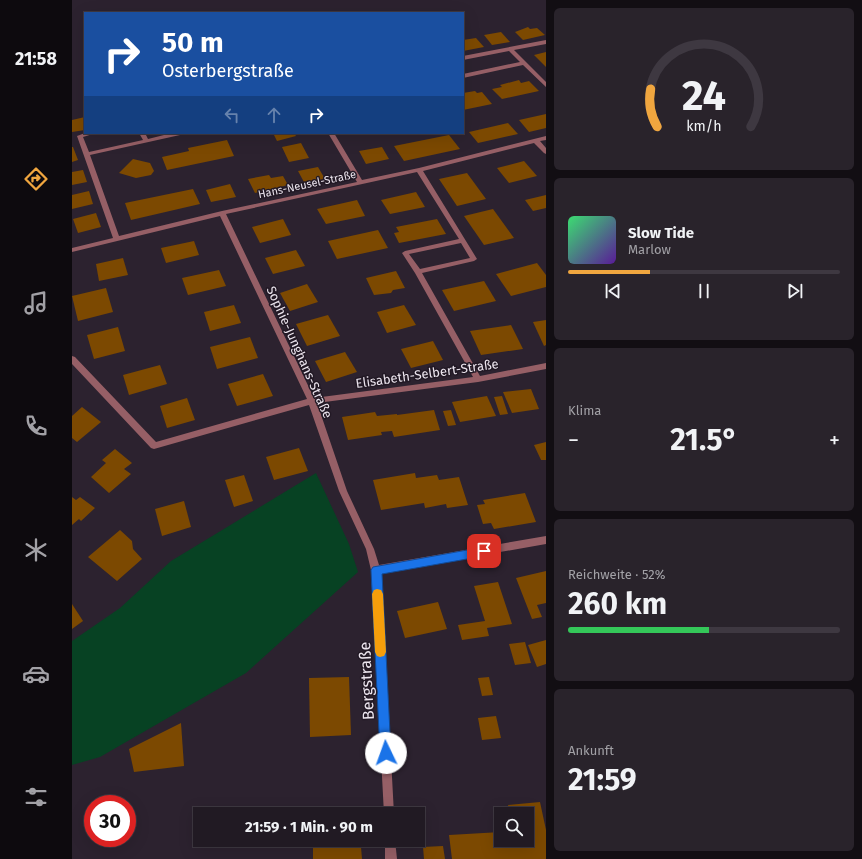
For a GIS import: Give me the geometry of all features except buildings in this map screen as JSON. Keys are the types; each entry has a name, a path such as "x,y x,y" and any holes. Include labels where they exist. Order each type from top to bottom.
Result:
{"street":[{"path":"464,58 511,50 546,42"},
{"path":"511,50 546,85"},
{"path":"466,73 523,63"},
{"path":"89,134 80,136 117,239"},
{"path":"142,134 146,141"},
{"path":"87,154 176,134"},
{"path":"332,134 360,182"},
{"name":"Hans-Neusel-Straße","path":"72,250 222,213 419,170 546,138"},
{"path":"536,140 546,152"},
{"path":"418,272 474,259 419,170"},
{"name":"Sophie-Junghans-Straße","path":"222,213 312,401 343,491 370,549 376,570"},
{"path":"462,241 405,253 418,272 478,378"},
{"name":"Elisabeth-Selbert-Straße","path":"72,359 154,446 312,401 478,378 546,366"},
{"path":"376,570 546,540"},
{"name":"Bergstraße","path":"376,570 389,807"},
{"path":"390,847 391,859"}],"green space":[{"path":"316,473 349,544 358,572 246,673 100,757 72,765 72,641 120,608 171,561"}],"slow traffic":[{"path":"377,594 380,652"}],"route":[{"path":"386,753 376,570 484,551"}]}
